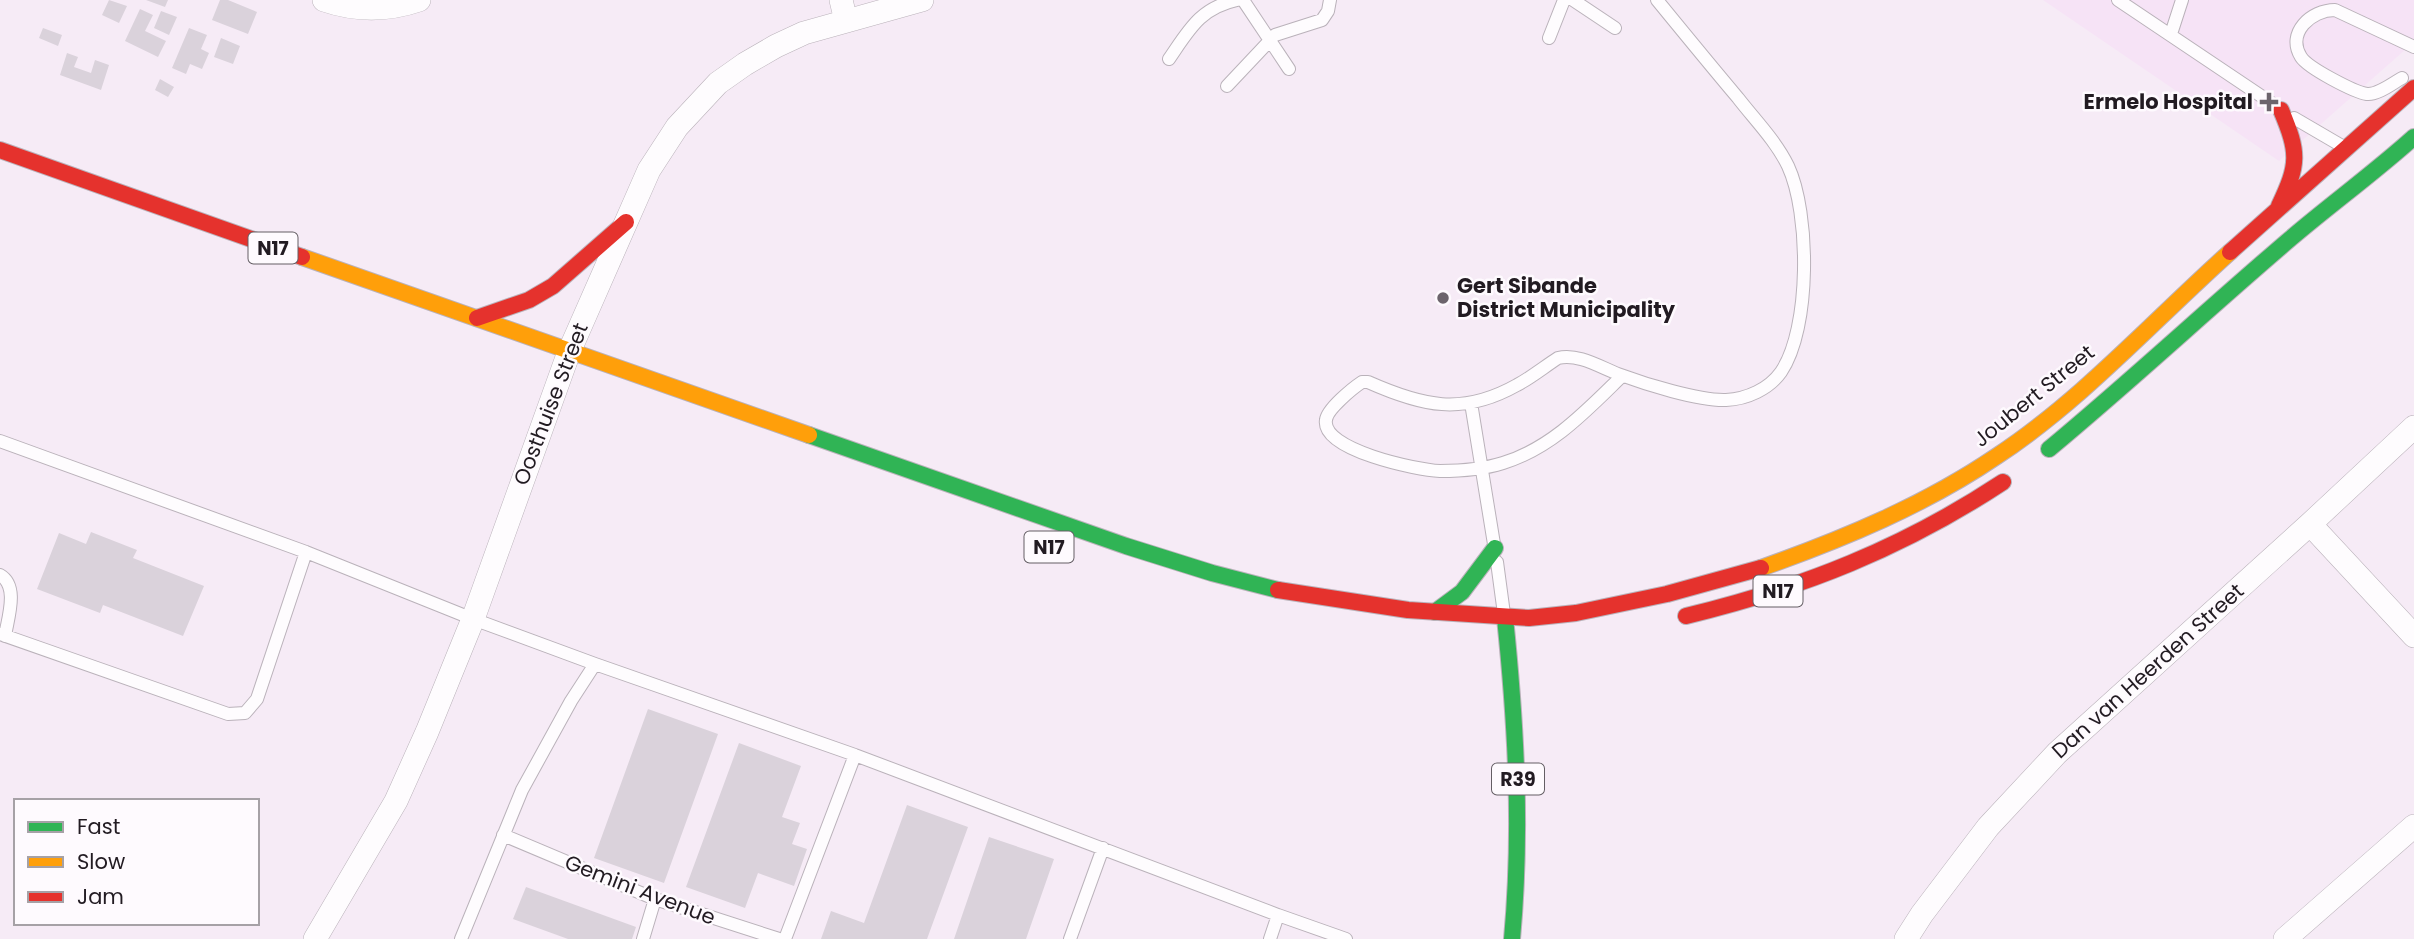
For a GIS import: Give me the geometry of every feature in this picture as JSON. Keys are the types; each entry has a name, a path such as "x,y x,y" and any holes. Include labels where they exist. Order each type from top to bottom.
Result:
{"main road":[{"name":"Joubert Street","path":"2041,456 2139,374 2292,236 2360,161 2414,88"},
{"path":"2278,208 2293,177 2297,160 2281,110"},
{"name":"Joubert Street","path":"1505,618 1537,618 1681,593 1834,541 1925,498 2003,454 2042,422 2278,208 2360,161 2414,136"},
{"name":"N17","path":"0,150 1060,524 1207,571 1280,589 1361,604 1505,618"},
{"path":"2360,161 2414,158"},
{"path":"477,318 529,300 552,286 626,222"},
{"name":"N17","path":"1668,621 1773,593 1863,559 1978,500 2012,476"},
{"path":"1435,612 1465,591 1494,548"},
{"name":"R39","path":"1505,618 1520,815 1517,887 1511,939"}],"street":[{"path":"324,0 367,9 419,0"},
{"name":"Oosthuise Street","path":"315,939 396,801 427,732 473,619 559,376 649,170 677,127 718,83 745,64 844,11 922,0"},
{"name":"Dan van Heerden Street","path":"1906,939 1988,827 2057,753 2414,426"},
{"path":"2310,524 2414,636"},
{"path":"2285,939 2414,826"}],"lane":[{"path":"1169,59 1204,13 1237,0"},
{"path":"1243,0 1289,69"},
{"path":"1227,86 1269,39 1282,32 1319,22 1328,11 1330,0"},
{"path":"1549,38 1564,0"},
{"path":"1573,0 1615,27"},
{"path":"1622,376 1571,425 1549,440 1510,461 1481,468 1432,470 1394,462 1342,443 1332,437 1326,427 1329,412 1363,381 1417,402 1443,405 1471,403 1515,386 1558,358 1566,356 1622,376 1711,400 1744,397 1760,391 1780,373 1795,340 1802,293 1802,219 1797,187 1788,166 1768,135 1657,0"},
{"path":"2118,0 2360,161"},
{"path":"2171,34 2182,0"},
{"path":"2414,47 2334,9 2323,10 2310,18 2302,26 2297,39 2300,55 2305,62 2337,81 2367,94 2414,71"},
{"path":"1471,403 1505,618"},
{"path":"0,441 306,552 473,619 855,755 1346,939"},
{"path":"0,575 8,580 11,588 3,635 228,714 245,713 252,707 263,685 306,552"},
{"path":"461,939 533,769 595,664"},
{"path":"785,939 855,755"},
{"name":"Gemini Avenue","path":"503,835 654,899 779,939"},
{"path":"1070,939 1103,848"},
{"path":"643,939 654,899"},
{"path":"1270,939 1278,915"}],"shaded area":[{"name":"Ermelo Hospital","path":"2043,0 2414,0 2414,42 2279,161"}],"building":[{"path":"109,0 127,6 119,23 102,15"},
{"path":"146,0 168,0 165,7"},
{"path":"220,0 228,0 257,12 248,34 212,20"},
{"path":"140,9 153,15 145,31 166,41 158,57 125,41"},
{"path":"161,11 177,17 169,35 154,28"},
{"path":"43,28 62,35 58,46 39,38"},
{"path":"189,28 207,35 201,49 209,53 202,69 190,64 186,74 172,68"},
{"path":"221,38 240,46 233,64 214,57"},
{"path":"67,53 78,57 74,67 91,73 95,60 109,65 101,90 60,75"},
{"path":"160,79 174,87 168,97 155,90"},
{"path":"91,532 137,550 133,558 204,586 183,636 103,605 100,613 37,589 59,533 86,544"},
{"path":"648,709 718,734 664,883 594,858"},
{"path":"739,743 801,766 782,817 800,823 792,844 807,849 794,886 758,873 745,908 686,887"},
{"path":"907,805 968,827 927,939 821,939 831,911 864,923"},
{"path":"989,837 1054,859 1026,939 954,939"},
{"path":"526,887 636,927 632,939 568,939 513,919"}],"traffic: fast":[{"path":"2049,449 2290,239 2414,137"},
{"path":"809,435 1126,546 1278,590"},
{"path":"1435,612 1462,592 1495,548"},
{"path":"1505,618 1512,698 1517,818 1512,939"}],"traffic: slow":[{"path":"1761,568 1883,520 1970,474 1997,456 2088,385 2230,252"},
{"path":"302,257 809,435"}],"traffic: jam":[{"path":"2230,252 2414,88"},
{"path":"2279,206 2290,179 2294,158 2294,148 2281,110"},
{"path":"0,150 302,257"},
{"path":"477,318 529,300 553,286 626,222"},
{"path":"1686,616 1770,593 1851,563 1928,527 2003,482"},
{"path":"1278,590 1408,610 1529,618 1576,613 1667,594 1761,568"}],"place":[{"name":"Ermelo Hospital","path":"2269,102"},
{"name":"Gert Sibande District Municipality","path":"1443,298"}]}
